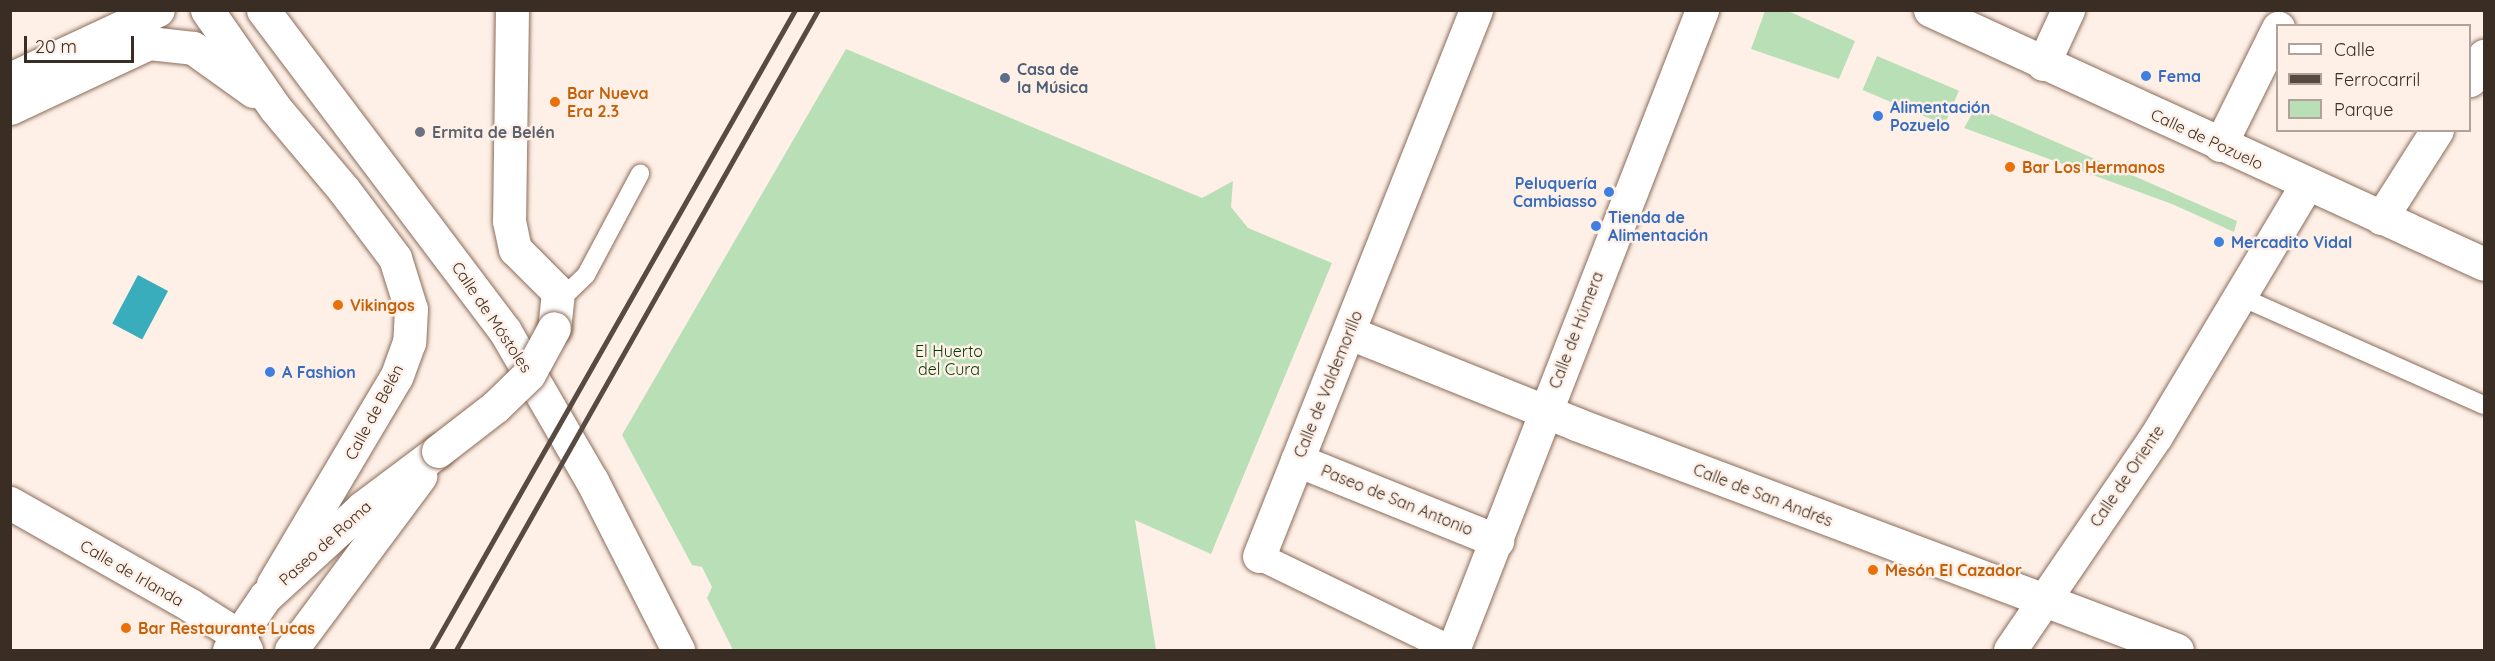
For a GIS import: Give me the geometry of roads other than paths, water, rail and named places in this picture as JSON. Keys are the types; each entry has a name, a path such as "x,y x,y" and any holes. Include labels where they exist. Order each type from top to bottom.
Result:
{"street":[{"path":"10,79 158,10"},
{"name":"Calle de Belén","path":"207,10 275,108 344,190 395,258 411,309 409,342 396,377 265,597"},
{"name":"Calle de Móstoles","path":"263,10 505,330 592,481 678,651"},
{"path":"512,10 509,220 515,249 528,266 558,292 556,315"},
{"name":"Calle de Valdemorillo","path":"1453,650 1259,556 1350,333 1476,10"},
{"name":"Calle de Húmera","path":"1453,650 1497,541 1544,411 1702,10"},
{"name":"Calle de Pozuelo","path":"1930,10 2043,64 2484,264"},
{"path":"2043,64 2068,10"},
{"path":"2279,24 2286,10"},
{"path":"2220,145 2276,31"},
{"name":"Calle de Belén","path":"10,108 149,43 193,48 275,108"},
{"path":"2471,77 2484,56"},
{"path":"2381,218 2436,132"},
{"name":"Calle de Oriente","path":"2010,651 2041,601 2156,436 2307,184"},
{"name":"Paseo de Roma","path":"238,646 265,597 362,508 495,407 529,374 556,315"},
{"name":"Calle de San Andrés","path":"1350,333 1544,411 2177,651"},
{"name":"Paseo de Roma","path":"291,651 438,451"},
{"name":"Paseo de San Antonio","path":"1297,460 1497,541"},
{"name":"Calle de Irlanda","path":"10,503 238,646"}],"lane":[{"path":"556,315 586,275 640,174"},
{"path":"2241,297 2484,405"}],"water":[{"path":"138,275 168,291 142,340 112,324"}],"railway":[{"path":"431,650 795,10"},
{"path":"456,650 818,10"}],"place":[{"name":"Fema","path":"2146,76"},
{"name":"Casa de la Música","path":"1005,78"},
{"name":"Bar Nueva Era 2.3","path":"555,102"},
{"name":"Alimentación Pozuelo","path":"1878,116"},
{"name":"Ermita de Belén","path":"420,132"},
{"name":"Bar Los Hermanos","path":"2010,167"},
{"name":"Peluquería Cambiasso","path":"1609,192"},
{"name":"Tienda de Alimentación","path":"1596,226"},
{"name":"Mercadito Vidal","path":"2219,242"},
{"name":"Vikingos","path":"338,305"},
{"name":"A Fashion","path":"270,372"},
{"name":"Mesón El Cazador","path":"1873,570"},
{"name":"Bar Restaurante Lucas","path":"126,628"}],"park label":[{"name":"El Huerto del Cura","path":"949,360"}]}
